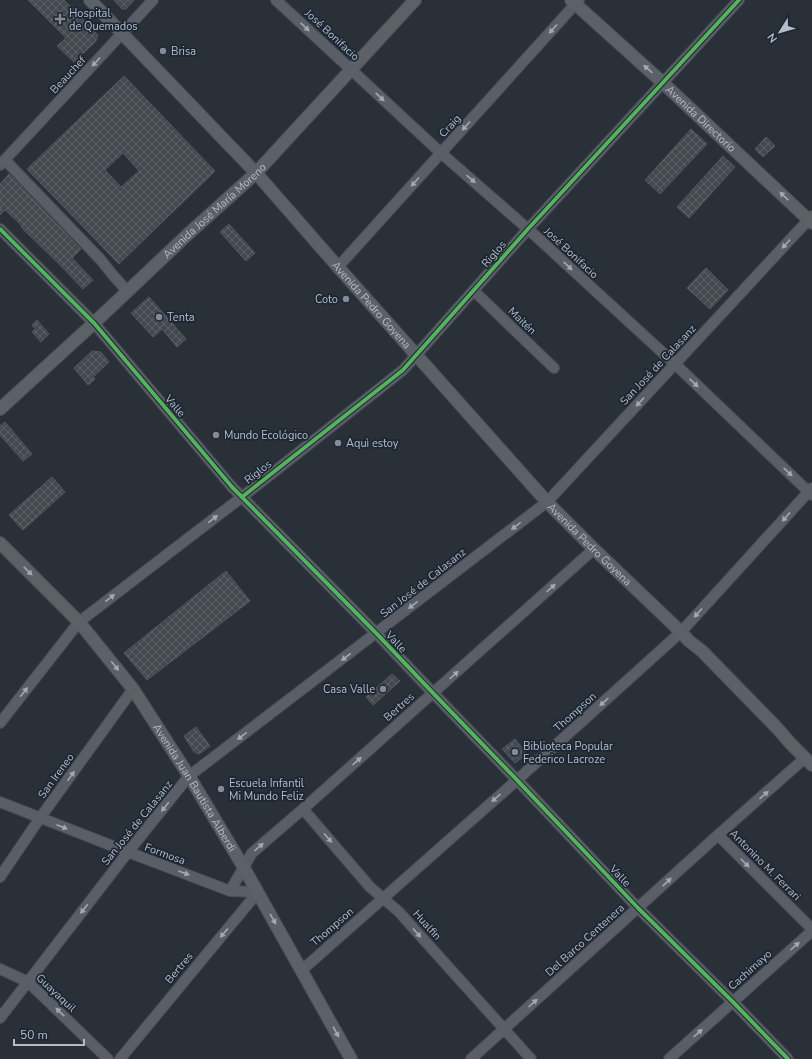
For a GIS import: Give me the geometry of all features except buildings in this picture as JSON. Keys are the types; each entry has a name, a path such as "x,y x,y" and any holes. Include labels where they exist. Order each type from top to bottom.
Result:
{"main road":[{"name":"Avenida Pedro Goyena","path":"90,0 256,173 415,355 547,502 685,636 698,655 773,733 791,744 809,762"},
{"name":"Avenida José María Moreno","path":"0,409 256,173 415,0"},
{"name":"Avenida Directorio","path":"575,1 811,219"},
{"name":"Avenida Juan Bautista Alberdi","path":"0,543 79,622 134,689 189,776 244,868 352,1059"}],"street":[{"name":"Beauchef","path":"3,162 153,0"},
{"name":"José Bonifacio","path":"276,0 442,153 528,229 811,491"},
{"name":"Riglos","path":"0,723 79,622 242,497 402,370 528,229 739,0"},
{"name":"Craig","path":"338,267 442,153 575,1"},
{"path":"3,162 100,259 127,291"},
{"name":"San José de Calasanz","path":"0,1018 128,852 189,776 377,634 547,502 811,219"},
{"name":"Valle","path":"0,230 94,323 232,487 377,634 638,908 788,1059"},
{"name":"Maitén","path":"474,291 554,368"},
{"name":"Thompson","path":"302,970 517,780 685,636 811,491"},
{"name":"Bertres","path":"230,891 252,853 594,549"},
{"name":"San Ireneo","path":"0,877 40,818 134,689"},
{"name":"Del Barco Centenera","path":"471,1059 718,835 809,762"},
{"name":"Formosa","path":"0,802 230,891 258,892"},
{"name":"Hualfin","path":"303,809 370,887 399,912 530,1059"},
{"name":"Antonino M. Ferrari","path":"718,835 812,930"},
{"name":"Bertres","path":"120,1059 258,892"},
{"name":"Cachimayo","path":"669,1059 812,930"},
{"name":"Guayaquil","path":"0,969 28,982 108,1059"}],"cycle path":[{"path":"242,497 403,370 528,229 739,0"},
{"path":"0,229 94,323 232,487 377,634 638,908 788,1059"}],"place":[{"name":"Hospital de Quemados","path":"60,19"},
{"name":"Brisa","path":"163,51"},
{"name":"Coto","path":"346,299"},
{"name":"Tenta","path":"159,317"},
{"name":"Mundo Ecológico","path":"216,435"},
{"name":"Aquì estoy","path":"338,443"},
{"name":"Casa Valle","path":"383,689"},
{"name":"Biblioteca Popular Federico Lacroze","path":"515,752"},
{"name":"Escuela Infantil Mi Mundo Feliz","path":"221,789"}]}
